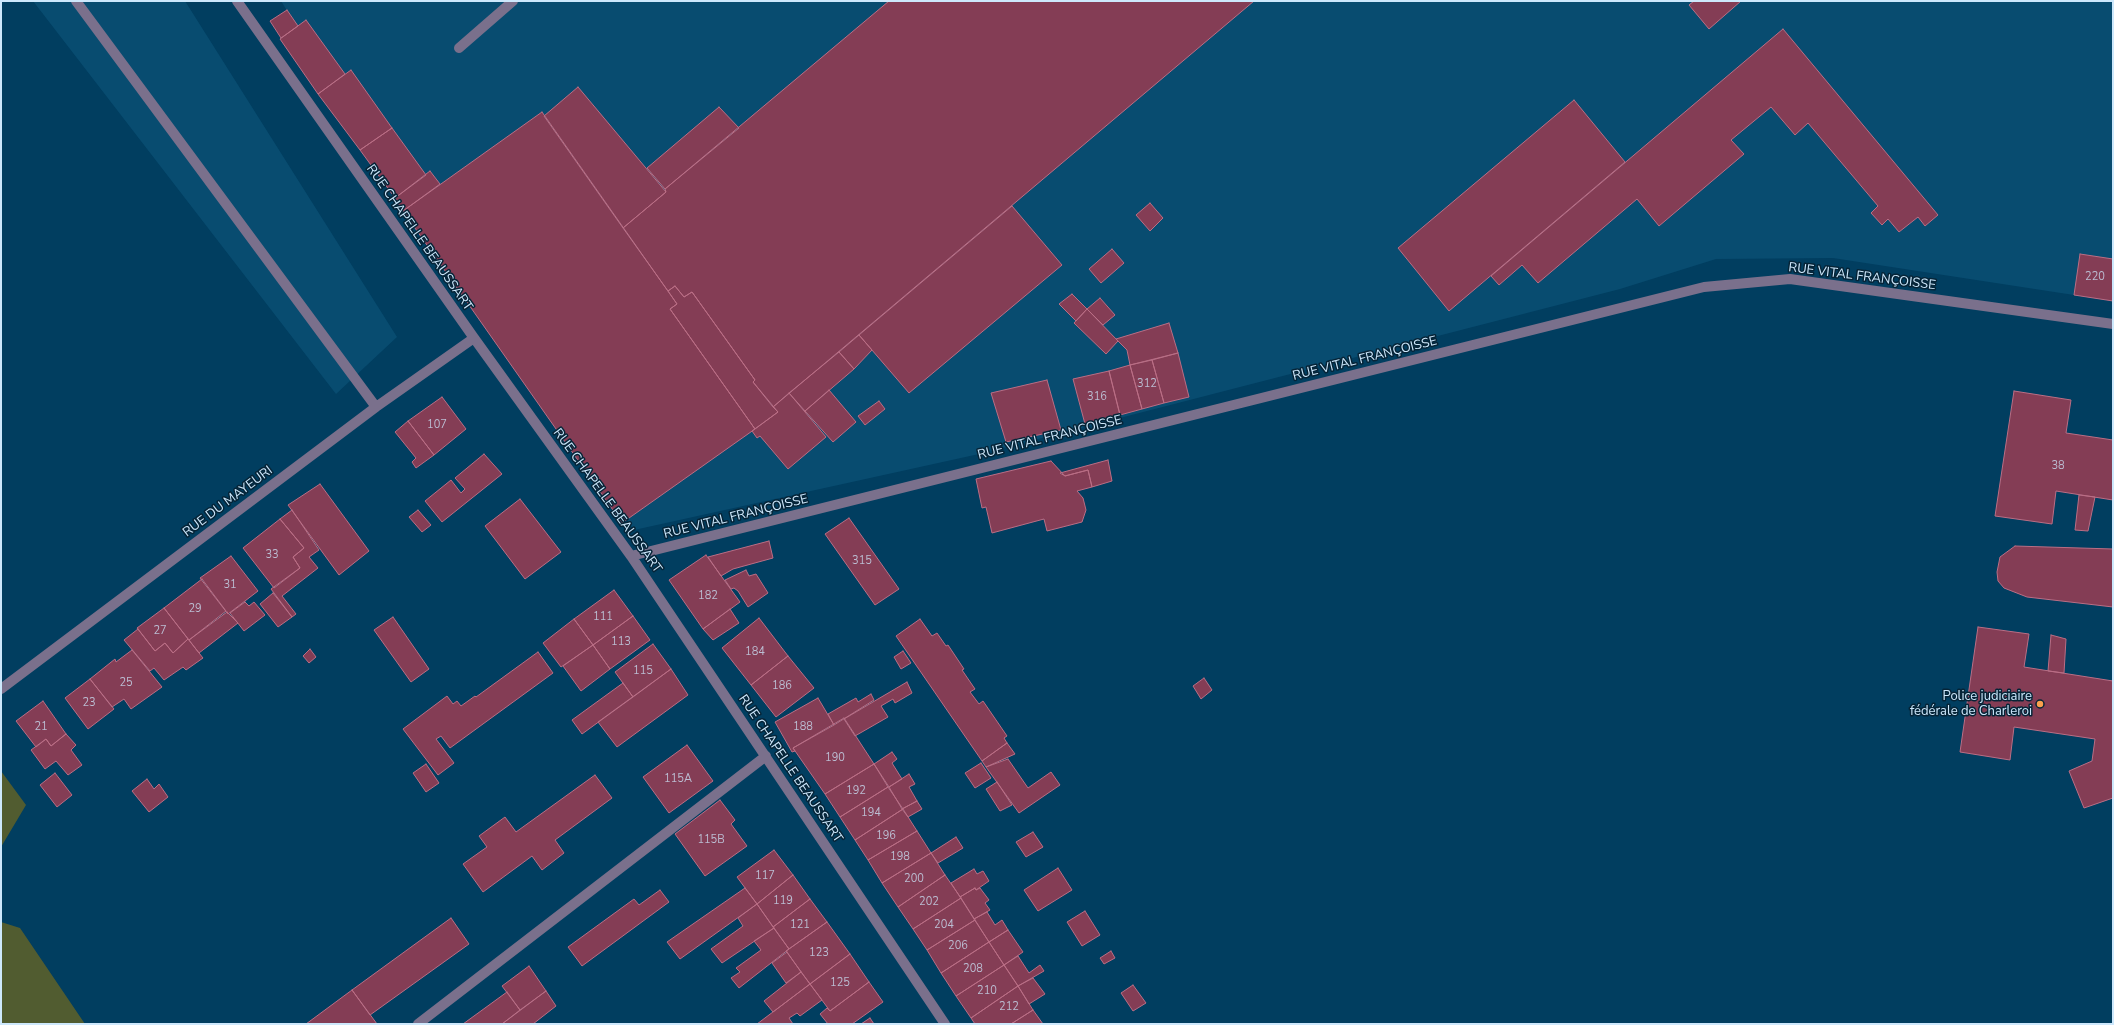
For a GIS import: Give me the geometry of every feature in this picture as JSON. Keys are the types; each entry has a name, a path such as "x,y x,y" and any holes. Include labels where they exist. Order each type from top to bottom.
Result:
{"street":[{"path":"76,1 376,407"},
{"name":"RUE CHAPELLE BEAUSSART","path":"237,1 474,338 632,556 945,1024"},
{"path":"459,48 513,1"},
{"name":"RUE VITAL FRANÇOISSE","path":"632,556 1704,287 1790,279 2113,324"},
{"name":"RUE DU MAYEURI","path":"1,690 376,407 474,338"},
{"path":"418,1024 766,756"}],"shaded area":[{"path":"33,1 185,1 397,337 336,394"},
{"path":"281,1 2113,1 2113,301 1833,258 1716,259 1620,289 988,452 634,530 385,169"}],"green space":[{"path":"1,771 26,805 1,847"},
{"path":"1,922 20,928 85,1024 1,1024"}],"building":[{"path":"889,1 1254,1 773,407 753,382 755,380 692,292 684,297 675,286 668,291 623,228 666,192 665,189"},
{"path":"1694,1 1741,1 1709,29 1689,5"},
{"path":"287,10 298,26 281,38 270,21"},
{"path":"306,20 345,74 318,94 280,39"},
{"path":"1783,29 1938,215 1925,226 1918,217 1899,232 1888,219 1882,225 1871,213 1878,206 1808,123 1795,135 1771,107 1731,140 1744,154 1659,226 1637,199 1538,283 1522,265 1499,285 1491,276"},
{"path":"351,70 392,128 360,150 318,94"},
{"path":"578,87 666,192 623,228 544,116"},
{"path":"1574,100 1625,162 1449,311 1398,248"},
{"path":"719,107 739,128 665,189 647,168"},
{"path":"542,112 677,304 670,309 755,429 622,523 403,211"},
{"path":"392,128 426,175 395,198 360,150"},
{"path":"430,171 440,184 403,211 395,198"},
{"path":"1150,203 1163,218 1150,231 1136,215"},
{"path":"1012,206 1062,265 909,393 859,335"},
{"path":"1112,249 1124,263 1101,283 1089,269"},
{"path":"2080,254 2113,259 2113,301 2074,295"},
{"path":"675,286 684,297 692,292 755,380 753,382 778,412 755,429 670,309 677,304 668,291"},
{"path":"1072,294 1087,309 1076,321 1059,304"},
{"path":"1100,298 1115,315 1103,325 1087,309"},
{"path":"1087,309 1118,341 1106,354 1074,323"},
{"path":"1169,323 1178,353 1130,365 1127,350 1116,339"},
{"path":"859,335 872,350 854,369 839,352"},
{"path":"839,352 854,369 805,411 789,393"},
{"path":"1178,353 1189,397 1164,403 1152,360"},
{"path":"1152,360 1164,403 1142,409 1130,365"},
{"path":"1130,365 1142,409 1120,415 1109,371"},
{"path":"1109,371 1120,415 1085,424 1073,379"},
{"path":"1047,380 1061,430 1006,442 991,393"},
{"path":"829,390 856,422 833,442 805,411"},
{"path":"2014,391 2071,400 2066,433 2113,440 2113,500 2056,491 2052,524 1995,516"},
{"path":"789,393 826,437 788,469 760,436 757,438 752,431 778,412 773,407"},
{"path":"442,397 466,429 434,455 408,421"},
{"path":"879,401 885,409 865,425 858,416"},
{"path":"408,421 434,455 416,468 412,462 416,458 395,432"},
{"path":"484,454 502,474 442,522 425,501 451,480 461,493 465,489 455,478"},
{"path":"1108,460 1112,481 1092,487 1088,470 1065,476 1060,473"},
{"path":"1051,461 1065,476 1088,470 1092,487 1077,491 1083,498 1086,510 1082,522 1047,531 1044,519 992,533 986,507 982,508 976,479"},
{"path":"320,484 369,551 339,575 288,505"},
{"path":"2079,495 2095,497 2088,531 2075,530"},
{"path":"520,499 561,552 525,579 485,526"},
{"path":"292,510 319,550 309,557 318,568 282,596 296,614 292,617 271,589 300,568 293,557 304,548 280,519"},
{"path":"418,510 431,525 422,532 409,517"},
{"path":"849,518 899,589 875,605 825,534"},
{"path":"280,519 304,548 293,557 300,568 274,588 243,548"},
{"path":"769,541 773,558 733,569 721,576 708,557"},
{"path":"2015,546 2113,549 2113,607 2027,597 2004,588 1998,581 1997,572 2000,557"},
{"path":"706,555 740,602 703,629 669,580"},
{"path":"231,556 258,591 228,614 200,578"},
{"path":"746,570 749,576 756,574 768,593 748,607 738,591 734,588 731,589 725,580"},
{"path":"202,579 226,611 189,640 164,608"},
{"path":"614,590 633,616 593,645 574,619"},
{"path":"273,593 292,617 278,627 260,604"},
{"path":"245,602 249,606 254,602 265,615 244,631 230,613"},
{"path":"164,608 188,639 173,653 165,643 155,651 137,628"},
{"path":"730,609 739,623 713,640 703,629"},
{"path":"227,612 238,623 199,653 189,640"},
{"path":"633,616 650,640 610,669 593,645"},
{"path":"393,617 429,669 411,682 374,630"},
{"path":"759,618 788,656 751,685 722,648"},
{"path":"574,619 593,645 561,667 543,643"},
{"path":"920,619 932,636 937,633 946,646 948,645 975,689 970,692 979,704 983,701 1007,736 1004,738 1007,743 982,761 896,636"},
{"name":"Police judiciaire fédérale de Charleroi","path":"1978,627 2029,634 2024,667 2113,681 2113,798 2084,808 2069,771 2092,761 2095,739 2014,727 2010,760 1960,752"},
{"path":"138,629 155,651 165,643 173,653 188,639 203,658 186,670 183,667 164,680 154,668 150,671 124,640"},
{"path":"2051,635 2066,639 2064,673 2048,671"},
{"path":"653,644 671,669 633,697 615,672"},
{"path":"593,645 610,669 581,691 563,666"},
{"path":"310,649 316,657 309,663 303,656"},
{"path":"132,650 162,687 131,709 124,699 112,707 90,679 115,659 116,662"},
{"path":"903,651 911,663 901,669 894,657"},
{"path":"538,652 553,673 450,748 441,736 436,739 454,763 438,775 403,729 447,696 453,704 457,701 461,706 475,696 476,697"},
{"path":"788,656 814,688 776,717 751,685"},
{"path":"671,669 688,695 617,747 598,722"},
{"path":"1204,678 1212,690 1201,699 1193,686"},
{"path":"90,679 114,709 88,729 65,698"},
{"path":"907,682 912,693 895,703 893,699 881,706 888,717 855,736 844,719"},
{"path":"623,683 633,697 582,734 572,720"},
{"path":"871,694 874,700 834,725 828,714 856,698 858,702"},
{"path":"818,698 834,725 793,748 795,751 792,752 775,722"},
{"path":"43,701 66,734 51,746 46,739 36,747 16,721"},
{"path":"844,718 874,764 825,794 793,748"},
{"path":"66,734 76,745 71,750 82,765 68,775 56,761 45,769 31,750 46,739 51,746"},
{"path":"1007,743 1015,754 986,767 982,761"},
{"path":"687,745 713,781 669,813 643,777"},
{"path":"892,752 897,759 892,763 902,779 889,787 874,764"},
{"path":"1008,759 1028,788 1051,772 1060,785 1019,813 986,767"},
{"path":"981,763 991,778 975,788 965,773"},
{"path":"426,764 439,783 426,792 413,773"},
{"path":"874,764 888,787 840,817 825,794"},
{"path":"55,773 72,795 57,807 40,785"},
{"path":"909,774 915,784 909,787 917,801 902,809 889,787"},
{"path":"595,775 612,798 555,840 564,853 542,870 532,856 483,892 463,864 487,847 479,836 505,817 516,832"},
{"path":"147,779 154,789 159,784 168,797 149,812 132,791"},
{"path":"997,782 1012,805 1000,811 986,789"},
{"path":"888,787 903,809 855,840 840,817"},
{"path":"720,800 735,820 731,824 747,846 705,876 675,834"},
{"path":"917,801 922,809 908,817 902,809"},
{"path":"903,809 917,831 868,860 855,840"},
{"path":"917,831 931,853 882,883 868,860"},
{"path":"1033,832 1043,847 1026,857 1016,842"},
{"path":"956,837 963,848 938,863 931,853"},
{"path":"774,850 793,875 757,904 737,877"},
{"path":"931,853 945,875 898,907 882,883"},
{"path":"1058,868 1072,890 1038,911 1024,890"},
{"path":"974,869 977,874 983,871 989,881 976,890 975,888 960,897 951,883"},
{"path":"793,875 810,899 773,927 757,904"},
{"path":"945,875 961,898 913,929 898,907"},
{"path":"745,888 757,904 680,959 667,942"},
{"path":"975,888 976,890 980,888 989,900 985,903 990,910 974,919 960,897"},
{"path":"660,890 669,902 582,966 568,947 634,899 639,905"},
{"path":"961,898 975,920 927,950 913,929"},
{"path":"810,899 827,922 789,949 773,927"},
{"path":"757,904 774,928 722,963 711,949 743,926 738,918"},
{"path":"1085,911 1100,935 1082,946 1067,922"},
{"path":"987,912 995,925 1002,920 1008,930 989,942 974,919"},
{"path":"451,918 469,944 370,1015 352,990"},
{"path":"975,920 989,942 941,973 927,950"},
{"path":"827,922 850,954 810,984 786,951"},
{"path":"774,928 789,949 739,988 731,978 740,972 736,968 761,950 754,941"},
{"path":"1008,930 1023,952 1004,965 989,942"},
{"path":"989,942 1004,965 956,996 941,973"},
{"path":"1111,951 1115,958 1104,964 1100,958"},
{"path":"787,952 801,972 786,983 772,963"},
{"path":"850,954 869,982 830,1011 810,984"},
{"path":"1018,956 1029,973 1040,965 1044,971 1018,986 1004,965"},
{"path":"1004,965 1018,986 971,1018 956,996"},
{"path":"529,966 546,991 520,1010 502,986"},
{"path":"801,972 810,984 773,1012 764,1001"},
{"path":"1033,978 1045,994 1029,1004 1018,986"},
{"path":"869,982 883,1002 852,1024 828,1024 820,1014 827,1008 830,1011"},
{"path":"810,984 822,1000 800,1016 797,1013 789,1018 793,1024 757,1024"},
{"path":"1133,985 1146,1003 1133,1011 1121,993"},
{"path":"1018,986 1033,1010 1011,1024 975,1024 971,1018"},
{"path":"352,990 377,1024 306,1024"},
{"path":"546,991 556,1006 533,1024 502,1024"},
{"path":"507,992 520,1010 502,1024 463,1024"},
{"path":"1033,1010 1043,1024 1011,1024"},
{"path":"870,1018 874,1024 861,1024"}],"place":[{"name":"Police judiciaire fédérale de Charleroi","path":"2040,704"}]}
